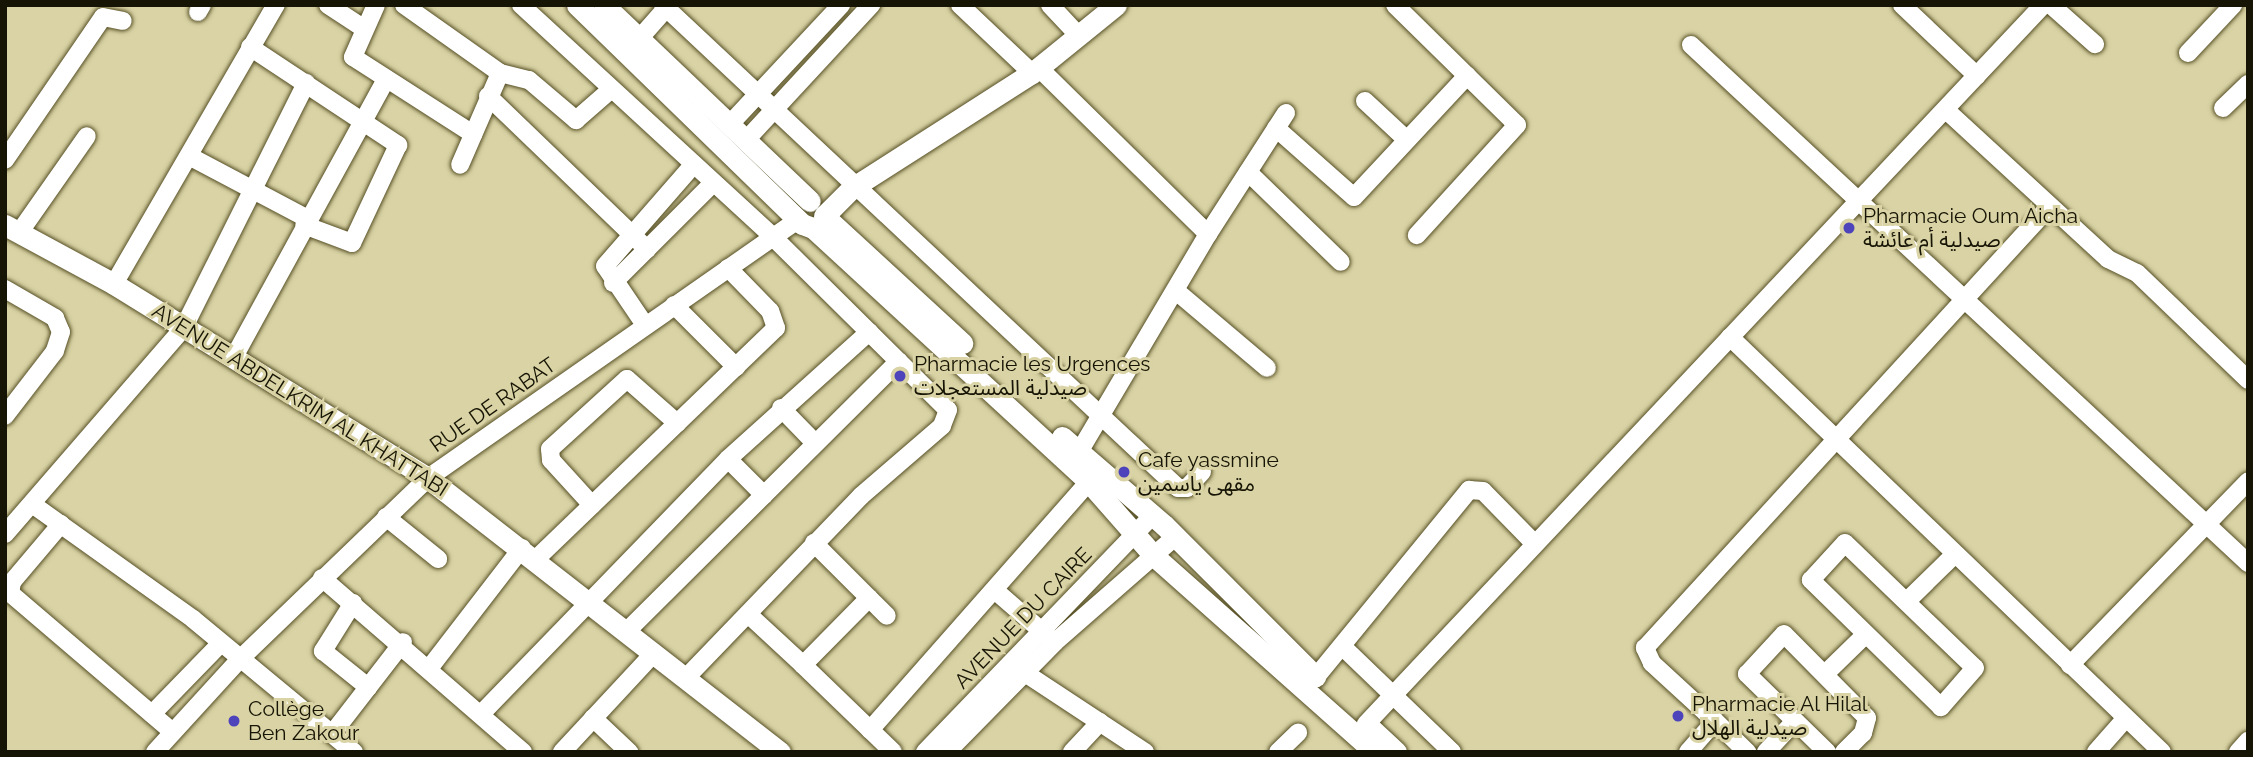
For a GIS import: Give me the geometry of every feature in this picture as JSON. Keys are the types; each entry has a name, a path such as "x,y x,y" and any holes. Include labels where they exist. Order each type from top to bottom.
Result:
{"main road":[{"path":"576,5 1176,536 1316,677 1396,752"},
{"path":"604,5 747,139 812,214 1090,482 1154,555 1375,752"},
{"path":"812,214 1036,70 1116,5"},
{"name":"AVENUE ABDELKRIM AL KHATTABI","path":"12,229 114,284 428,478 627,631 770,749"}],"street":[{"path":"114,284 276,5"},
{"path":"328,5 363,28"},
{"path":"376,5 352,54 386,79 473,134"},
{"path":"404,5 500,73 530,80 576,120 608,92"},
{"path":"521,5 608,92 694,164 773,237 941,400 946,419 814,543 686,678"},
{"path":"730,124 841,5"},
{"path":"747,139 871,5"},
{"path":"960,5 1036,70 1208,234"},
{"path":"1050,5 1079,36"},
{"path":"1395,5 1517,125 1417,235"},
{"path":"1902,5 1977,76"},
{"path":"1366,724 1534,543 1861,203 2043,5"},
{"path":"2051,5 2095,44"},
{"path":"2188,53 2233,5"},
{"path":"639,39 666,6 756,96 1178,488 1187,488 1202,472"},
{"path":"5,160 100,20 109,16 123,21"},
{"path":"1690,45 2248,563"},
{"path":"188,156 252,189 341,244 356,239 398,145 250,47"},
{"path":"460,165 500,73"},
{"path":"1079,452 1208,234 1281,121 1354,197 1467,76"},
{"path":"234,357 361,118 386,79"},
{"path":"5,534 184,327 306,83"},
{"path":"2223,108 2248,84"},
{"path":"488,96 648,249"},
{"path":"1365,101 1407,140"},
{"path":"1946,110 2108,259 2133,270 2248,380"},
{"path":"12,229 87,136"},
{"path":"645,325 613,283 606,266 694,164"},
{"path":"1248,172 1341,262"},
{"path":"613,283 713,183"},
{"path":"1747,752 1652,663 1646,648 1834,436 2050,206"},
{"name":"RUE DE RABAT","path":"155,752 240,659 321,578 428,478 727,268 812,214"},
{"path":"430,666 529,554 592,505 777,324 727,268"},
{"path":"5,289 55,318 61,332 55,351 5,416"},
{"path":"1176,291 1267,368"},
{"path":"674,305 736,367"},
{"path":"481,713 586,600 728,459 781,408 869,332"},
{"path":"1730,337 2162,752"},
{"path":"627,631 900,361"},
{"path":"592,505 551,460 550,449 628,379 677,423"},
{"path":"781,408 815,443"},
{"path":"728,459 764,495"},
{"path":"2070,665 2248,481"},
{"path":"870,730 998,593 1090,482"},
{"path":"1316,677 1344,648 1469,490 1483,491 1534,543"},
{"path":"32,504 221,643 354,752"},
{"name":"AVENUE DU CAIRE","path":"947,752 1025,673 1049,637 1134,534 1153,516"},
{"path":"386,517 438,559"},
{"path":"61,524 12,582 10,593 173,732"},
{"name":"AVENUE DU CAIRE","path":"925,752 1049,637 1176,536"},
{"path":"814,543 887,617"},
{"path":"1837,546 1853,546 1975,668 1946,704 1935,706 1864,636 1811,580 1837,546"},
{"path":"1908,600 1954,555"},
{"path":"321,578 403,642 523,752"},
{"path":"998,593 1049,637"},
{"path":"803,665 869,598"},
{"path":"353,603 323,651 368,687"},
{"path":"748,614 893,752"},
{"path":"1827,752 1748,677 1748,668 1784,634 1826,673 1868,721 1844,752"},
{"path":"1826,673 1864,636"},
{"path":"332,734 403,642"},
{"path":"152,714 221,643"},
{"path":"1344,648 1452,752"},
{"path":"562,752 654,653"},
{"path":"1025,673 1145,752"},
{"path":"593,719 629,752"},
{"path":"2096,752 2126,719"},
{"path":"1688,752 1714,721"},
{"path":"1072,752 1100,722"},
{"path":"1766,752 1794,722"},
{"path":"1278,752 1298,733"},
{"path":"2238,752 2248,741"}],"place":[{"name":"Pharmacie Oum Aicha صيدلية أم عائشة","path":"1849,228"},
{"name":"Pharmacie les Urgences صيدلية المستعجلات","path":"900,376"},
{"name":"Cafe yassmine مقهى ياسمين","path":"1124,472"},
{"name":"Pharmacie Al Hilal صيدلية الهلال","path":"1678,716"},
{"name":"Collège Ben Zakour","path":"234,721"}]}
